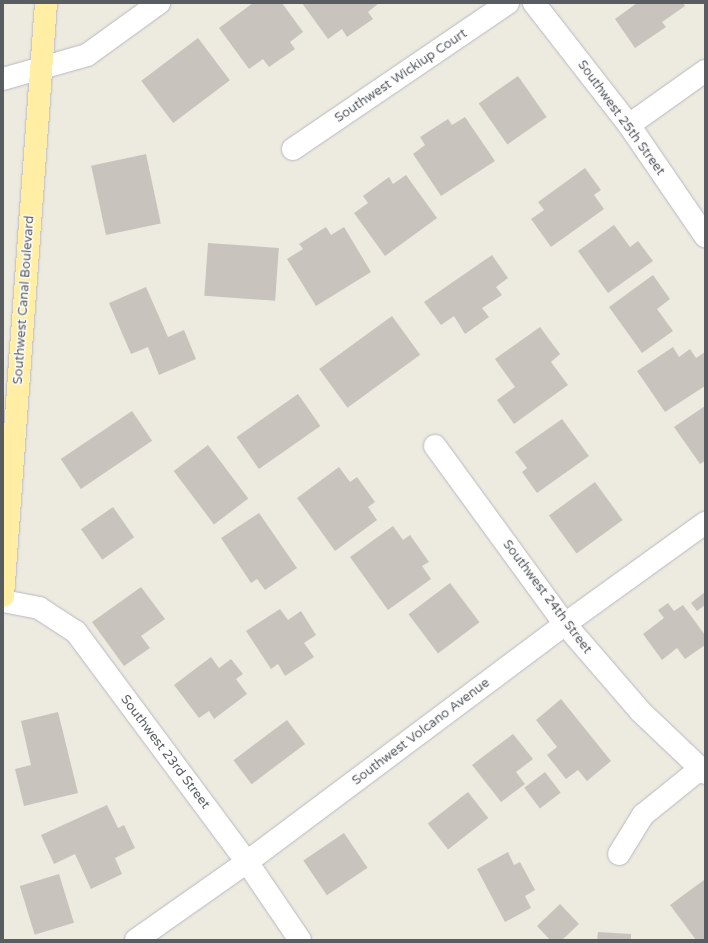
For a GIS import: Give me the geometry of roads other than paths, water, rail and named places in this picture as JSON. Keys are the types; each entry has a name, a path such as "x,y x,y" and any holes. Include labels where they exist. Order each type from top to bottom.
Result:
{"main road":[{"name":"Southwest Canal Boulevard","path":"3,596 46,3"}],"street":[{"path":"3,79 87,55 159,3"},
{"name":"Southwest Wickiup Court","path":"293,149 508,3"},
{"name":"Southwest 25th Street","path":"534,3 629,125 705,236"},
{"path":"629,125 705,71"},
{"name":"Southwest 24th Street","path":"435,446 565,624 640,711 703,771"},
{"name":"Southwest Volcano Avenue","path":"136,940 247,862 565,624 705,523"},
{"name":"Southwest 23rd Street","path":"3,601 39,608 76,632 247,862 300,940"},
{"path":"618,854 642,815 703,771"}]}
